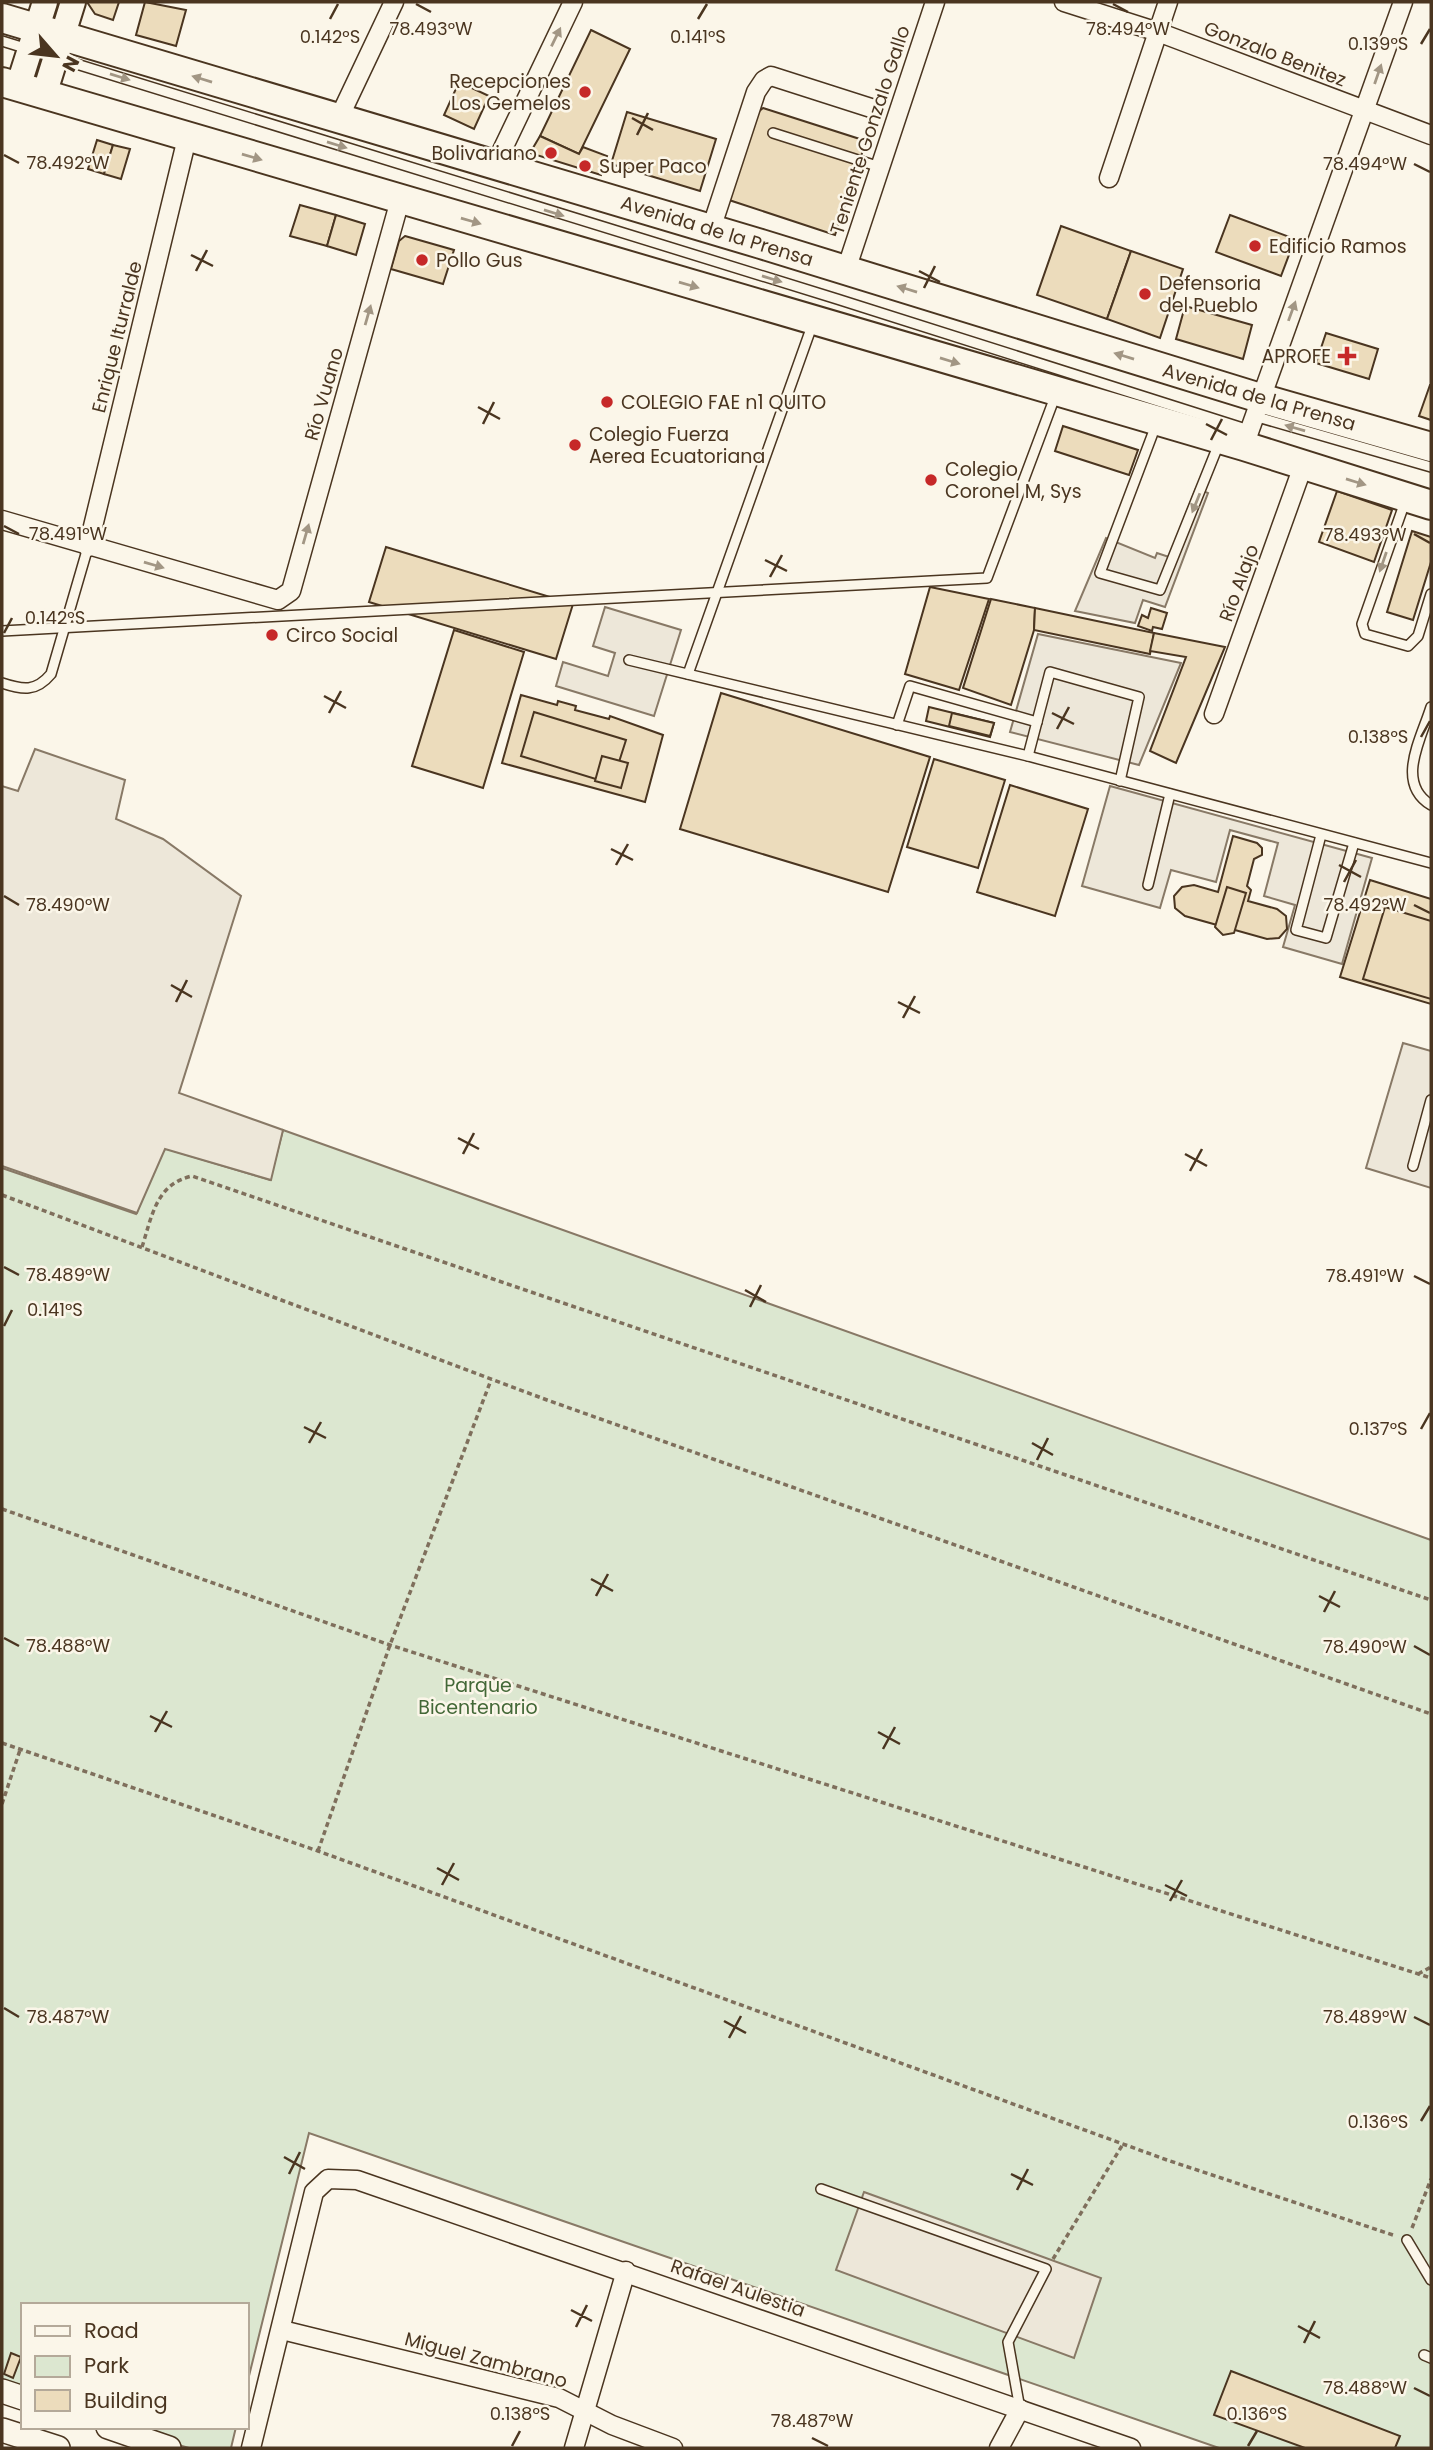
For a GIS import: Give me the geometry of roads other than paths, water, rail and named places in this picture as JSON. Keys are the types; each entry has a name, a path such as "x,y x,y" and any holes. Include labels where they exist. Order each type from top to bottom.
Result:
{"main road":[{"path":"21,88 45,34 73,2"},
{"name":"Avenida de la Prensa","path":"2,18 45,34 846,271 1246,426 1303,466 1419,502"},
{"name":"Avenida de la Prensa","path":"21,88 1158,421 1246,426 1431,447"}],"street":[{"path":"338,120 394,2"},
{"path":"495,165 573,2"},
{"name":"Teniente Gonzalo Gallo","path":"846,271 935,2"},
{"name":"Gonzalo Benitez","path":"1064,2 1158,32 1431,135"},
{"path":"1109,178 1168,2"},
{"path":"1246,426 1365,111 1403,2"},
{"path":"711,229 753,100 764,80 771,76 871,108"},
{"name":"Enrique Iturralde","path":"88,547 187,138"},
{"name":"Río Vuano","path":"88,547 278,600 285,598 291,591 400,200"},
{"name":"Río Alajo","path":"1214,714 1303,466"},
{"path":"2,520 88,547"},
{"name":"Rafael Aulestia","path":"282,2330 314,2192 328,2179 357,2180 1131,2448"},
{"path":"574,2448 626,2271"},
{"path":"251,2448 282,2330"},
{"name":"Miguel Zambrano","path":"282,2330 559,2398 612,2426 673,2448"},
{"path":"2,2391 21,2397"},
{"path":"999,2448 1020,2409"},
{"path":"114,2429 169,2448"},
{"path":"2,2430 58,2448"}],"lane":[{"path":"2,41 45,34 837,299 1246,426 1431,467"},
{"path":"773,133 880,167"},
{"path":"688,674 814,320"},
{"path":"2,631 988,578 1057,392"},
{"path":"1158,421 1100,573 1160,590 1246,426"},
{"path":"1419,502 1362,624 1365,634 1408,646 1418,636 1431,594"},
{"path":"2,683 21,690 41,686 51,674 88,547"},
{"path":"629,660 1028,756 1431,863"},
{"path":"1028,756 1050,672 1139,697 1120,781"},
{"path":"897,725 911,686 1037,722"},
{"path":"1431,707 1411,773 1412,786 1431,805"},
{"path":"1148,885 1170,794"},
{"path":"1321,835 1296,930 1326,938 1354,843"},
{"path":"1413,1166 1431,1100"},
{"path":"821,2189 1046,2269 1008,2342 1020,2409"},
{"path":"1407,2240 1431,2280"}],"place":[{"name":"Recepciones Los Gemelos","path":"585,92"},
{"name":"Bolivariano","path":"551,153"},
{"name":"Super Paco","path":"585,166"},
{"name":"Edificio Ramos","path":"1255,246"},
{"name":"Pollo Gus","path":"422,260"},
{"name":"Defensoria del Pueblo","path":"1145,294"},
{"name":"APROFE","path":"1347,356"},
{"name":"COLEGIO FAE n1 QUITO","path":"607,402"},
{"name":"Colegio Fuerza Aerea Ecuatoriana","path":"575,445"},
{"name":"Colegio Coronel M, Sys","path":"931,480"},
{"name":"Circo Social","path":"272,635"}],"park label":[{"name":"Parque Bicentenario","path":"478,1696"}]}
